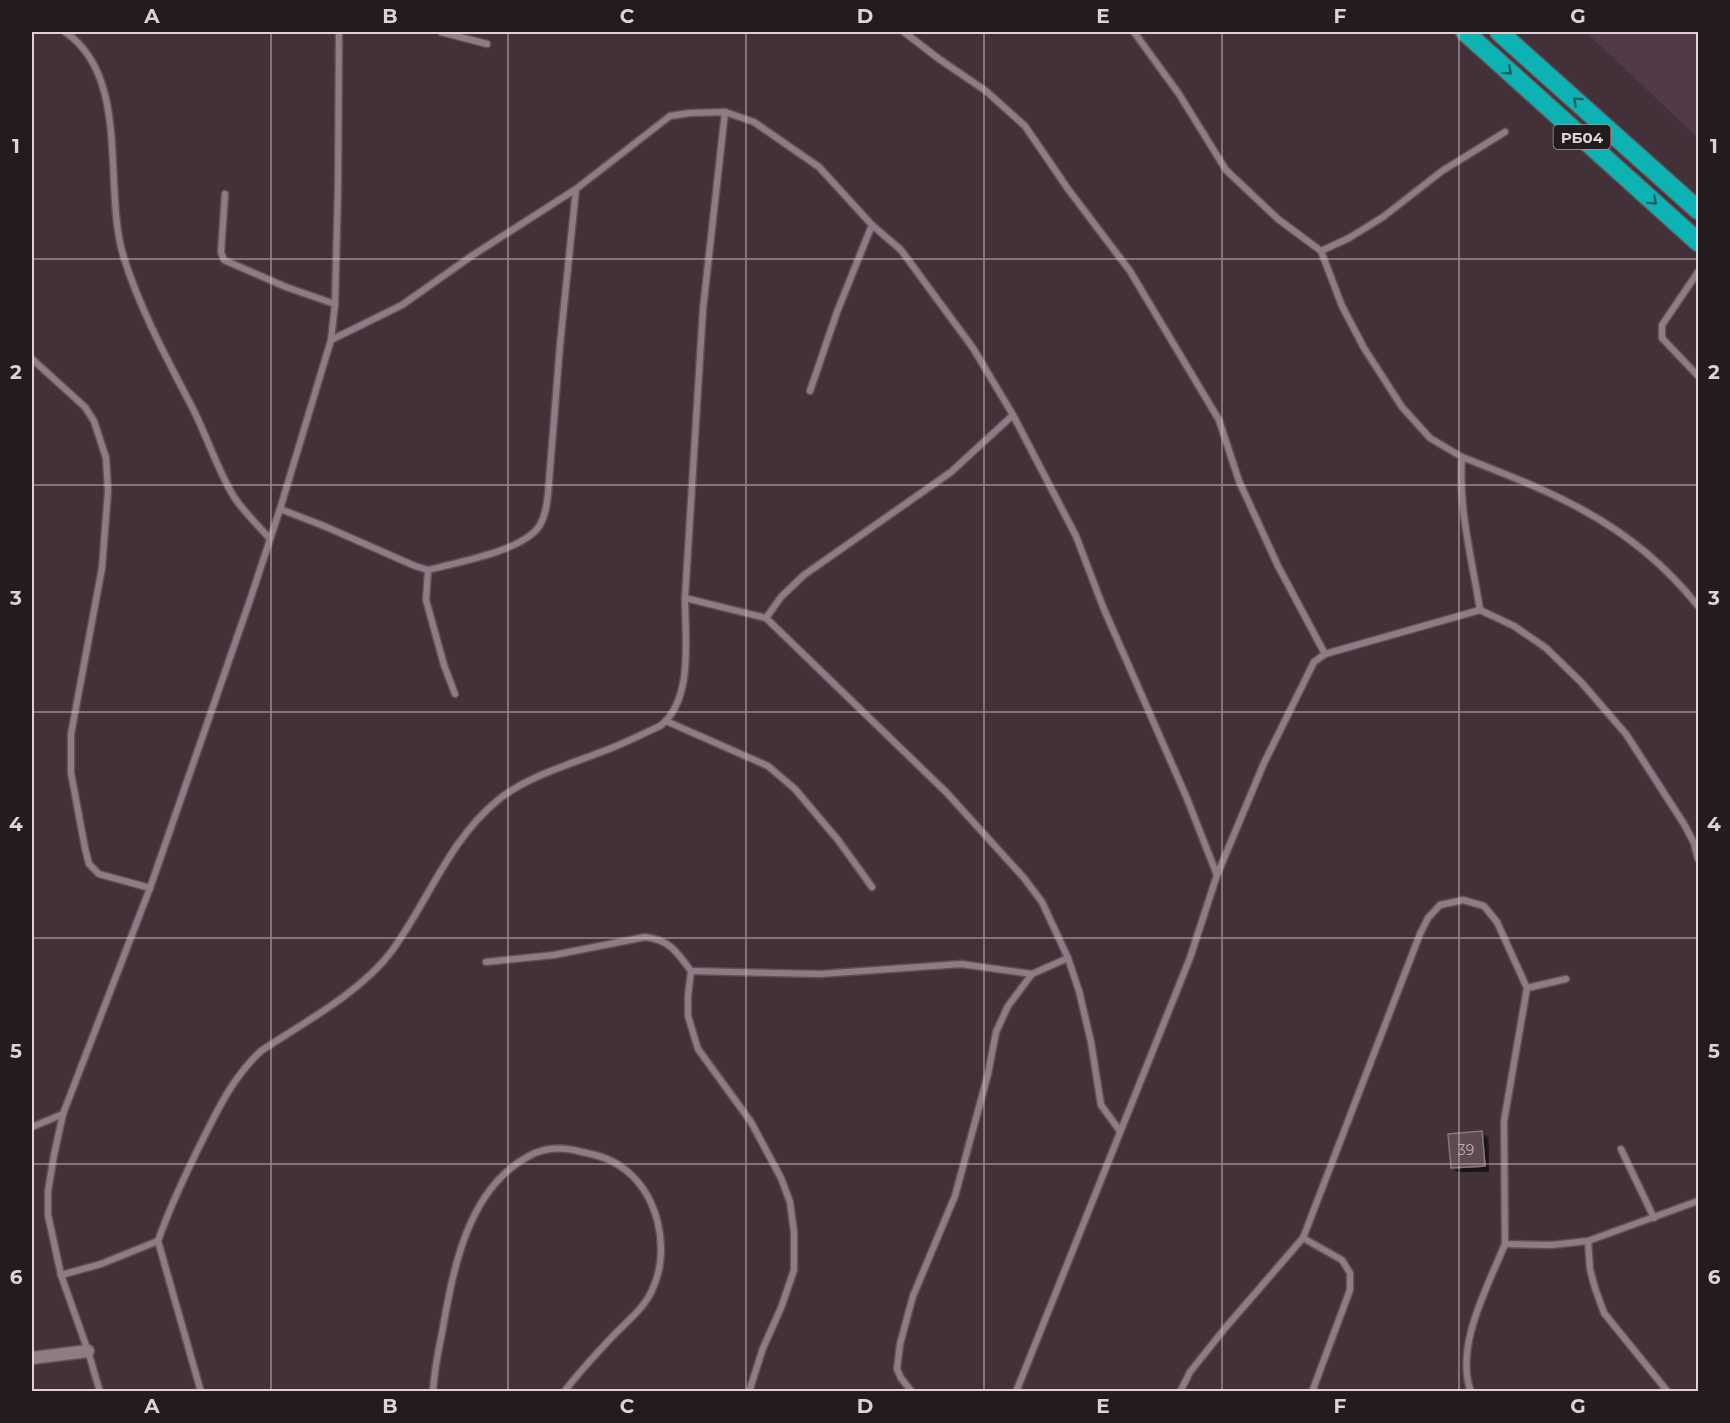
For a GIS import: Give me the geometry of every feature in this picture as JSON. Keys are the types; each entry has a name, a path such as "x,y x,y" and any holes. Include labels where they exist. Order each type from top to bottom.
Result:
{"highway":[{"name":"РБ04","path":"1465,32 1698,242"},
{"name":"РБ04","path":"1500,32 1698,210"}],"street":[{"path":"32,1358 88,1351"}],"lane":[{"path":"65,32 73,37 93,63 108,107 118,232 124,260 170,365 234,496 270,539"},
{"path":"100,1392 61,1275 48,1215 47,1204 54,1155 63,1114 150,888 270,539 331,340 335,304 339,32"},
{"path":"441,32 487,44"},
{"path":"904,32 986,91 1025,126 1068,189 1130,271 1218,420 1244,492 1278,566 1325,654"},
{"path":"1134,32 1179,94 1226,170 1278,219 1321,251 1347,316 1364,348 1402,407 1430,438 1462,457 1552,495 1605,523 1658,562 1698,606"},
{"path":"331,340 402,305 473,255 576,189 670,116 725,112 754,122 819,167 872,225 900,250 974,348 1013,415 1076,536 1103,608 1186,796 1217,875"},
{"path":"201,1392 158,1241 168,1211 224,1098 249,1062 261,1051 372,975 407,929 446,860 481,816 500,798 546,773 660,726 666,722 676,708 685,670 685,598 703,309 725,112"},
{"path":"1321,251 1349,238 1383,217 1442,171 1505,132"},
{"path":"280,509 429,570 515,546 531,536 540,525 545,512 576,189"},
{"path":"225,194 221,252 224,260 286,287 335,304"},
{"path":"810,391 837,312 872,225"},
{"path":"1698,272 1662,325 1662,338 1698,376"},
{"path":"32,359 85,407 94,421 106,458 108,491 102,568 71,734 70,773 85,848 89,864 99,874 150,888"},
{"path":"766,618 781,597 804,575 951,472 1013,415"},
{"path":"1462,457 1461,501 1480,610"},
{"path":"429,570 426,600 441,656 455,694"},
{"path":"685,598 766,618 946,792 1005,855 1042,902 1068,958 1079,991 1091,1042 1101,1105 1120,1131"},
{"path":"1016,1392 1190,958 1217,875 1264,763 1314,662 1325,654 1480,610 1514,626 1546,648 1581,682 1626,734 1684,824 1694,843 1698,859"},
{"path":"666,722 768,766 795,789 838,840 872,887"},
{"path":"1180,1392 1190,1371 1303,1238 1419,933 1428,918 1440,905 1463,900 1484,906 1497,922 1527,988 1504,1121 1504,1244 1474,1320 1466,1359 1467,1380 1471,1392"},
{"path":"486,962 554,955 645,937 671,945 691,970 687,996 688,1016 699,1049 751,1122 781,1178 790,1202 793,1222 794,1269 782,1308 763,1348 749,1392"},
{"path":"912,1392 901,1378 897,1363 913,1296 955,1196 988,1074 996,1032 1008,1006 1032,974 1068,958"},
{"path":"691,970 820,974 961,964 1032,974"},
{"path":"1527,988 1566,979"},
{"path":"32,1126 63,1114"},
{"path":"433,1392 448,1298 457,1262 474,1216 502,1177 529,1156 546,1149 570,1149 600,1156 621,1166 640,1186 659,1225 661,1263 653,1289 643,1305 586,1364 564,1392"},
{"path":"1621,1149 1654,1218"},
{"path":"1504,1244 1551,1245 1588,1241 1698,1201"},
{"path":"1303,1238 1342,1260 1350,1274 1350,1290 1312,1392"},
{"path":"61,1275 101,1264 158,1241"},
{"path":"1588,1241 1594,1288 1604,1313 1668,1392"}],"shaded area":[{"path":"1586,32 1698,32 1698,138"}],"building":[{"path":"1482,1131 1485,1166 1451,1168 1448,1134"}]}
